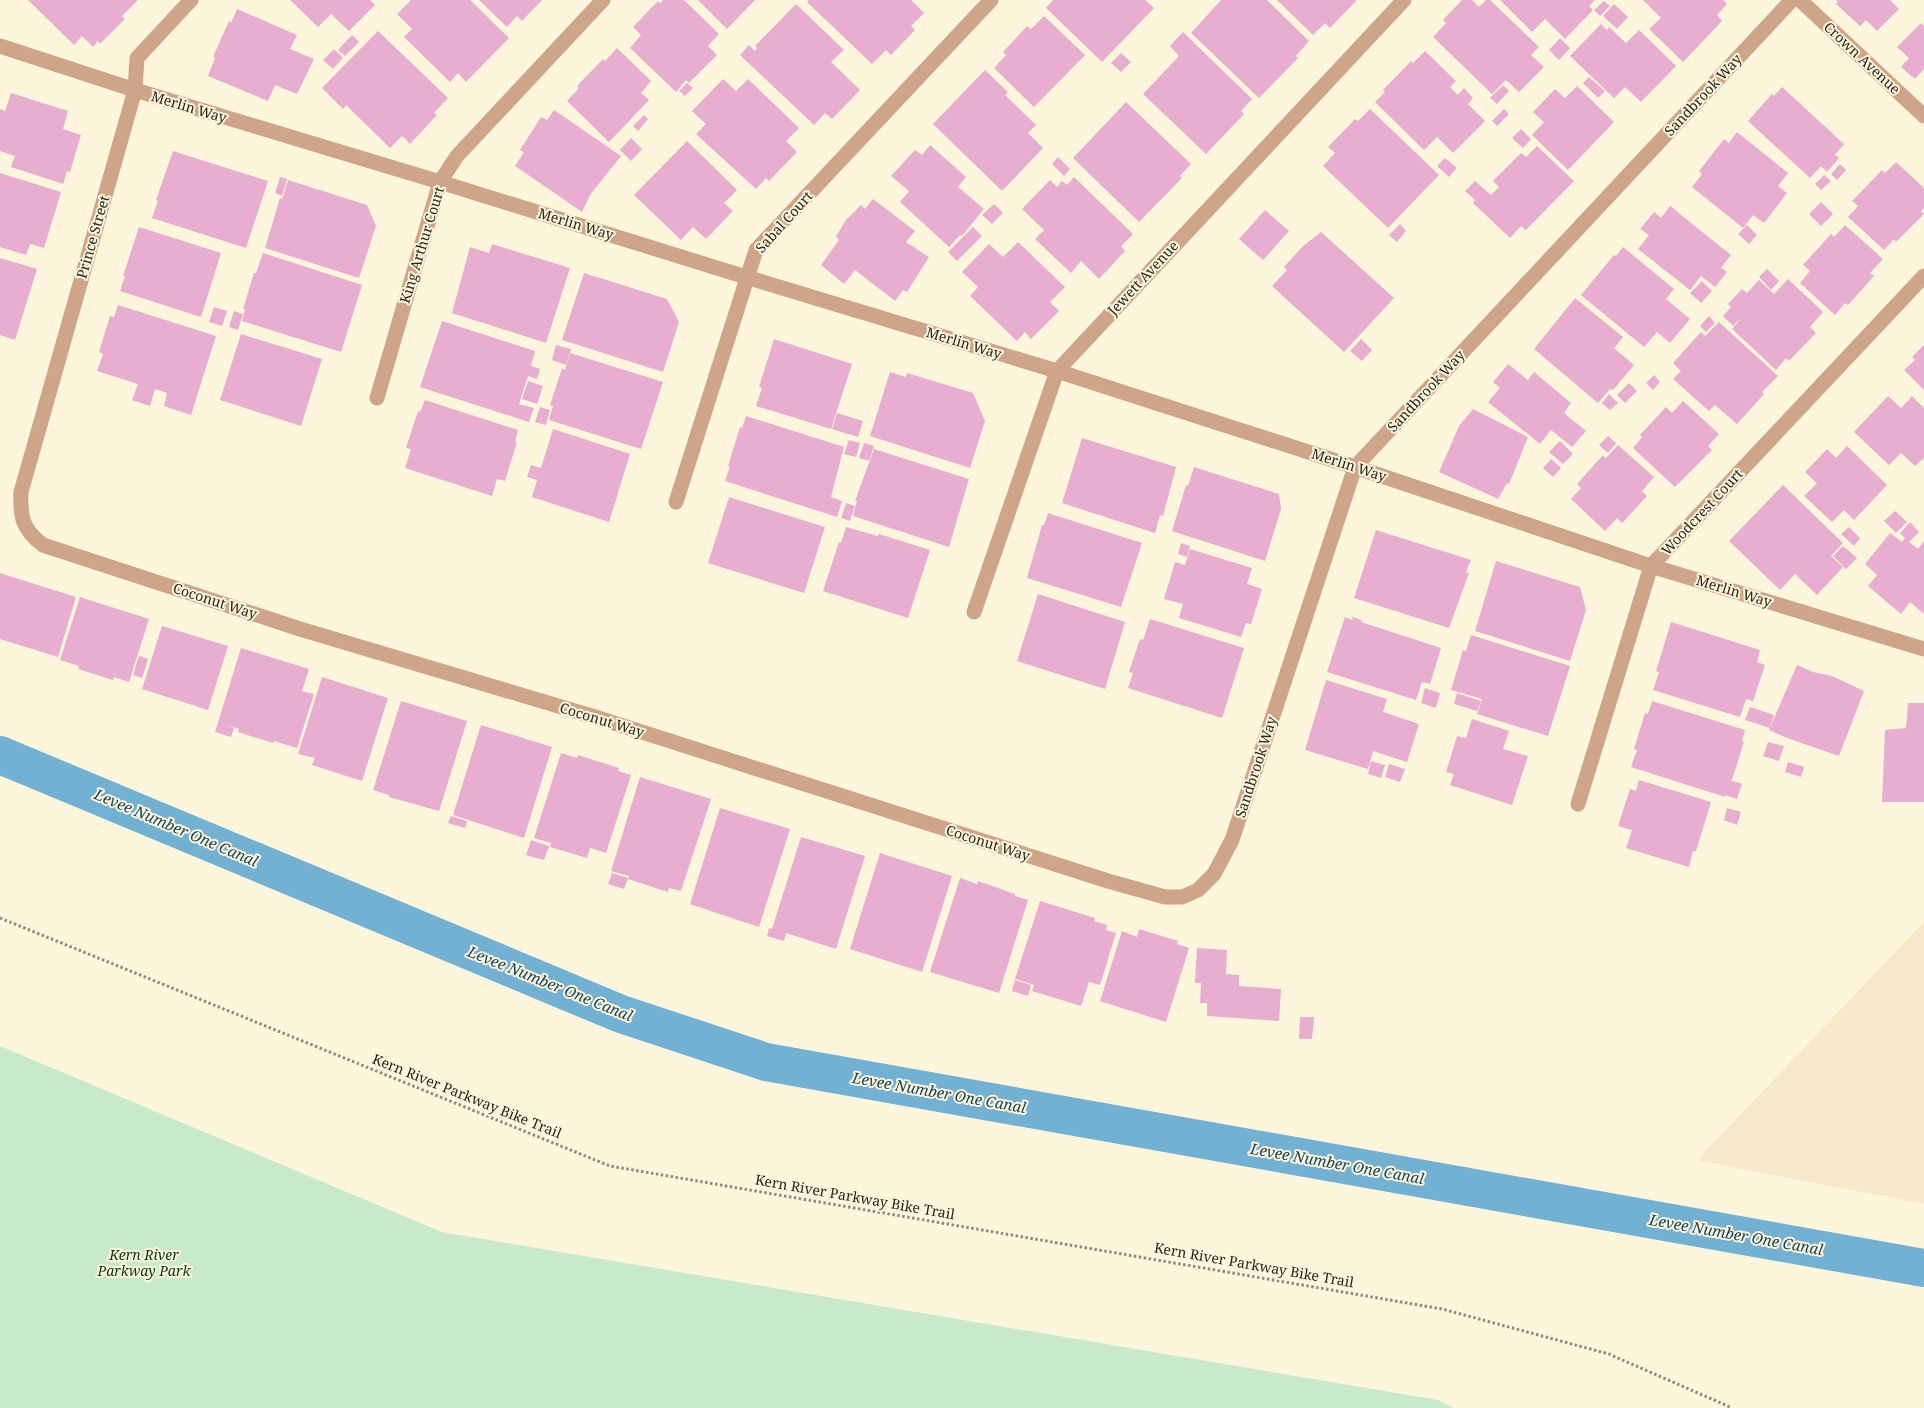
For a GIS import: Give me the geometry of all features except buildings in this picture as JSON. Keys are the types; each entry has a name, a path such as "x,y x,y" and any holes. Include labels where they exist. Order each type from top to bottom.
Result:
{"street":[{"name":"Prince Street","path":"21,492 135,90 137,58 191,0"},
{"name":"King Arthur Court","path":"377,398 440,182 458,156 603,0"},
{"name":"Sabal Court","path":"676,502 756,250 991,0"},
{"name":"Jewett Avenue","path":"974,612 1057,371 1404,0"},
{"name":"Sandbrook Way","path":"1214,874 1232,840 1355,467 1792,0"},
{"name":"Crown Avenue","path":"1800,0 1924,116"},
{"name":"Merlin Way","path":"0,46 135,90 1057,371 1355,467 1651,566 1924,649"},
{"name":"Woodcrest Court","path":"1578,804 1651,566 1924,276"},
{"name":"Coconut Way","path":"21,492 21,515 25,526 32,537 43,545 300,629 604,720 1108,882 1166,897 1182,897 1198,890 1214,874"}],"path":[{"name":"Kern River Parkway Bike Trail","path":"0,918 610,1166 1442,1309 1609,1354 1732,1408"}],"shaded area":[{"path":"1924,922 1924,1204 1699,1161 1701,1159 1699,1158"}],"green space":[{"name":"Kern River Parkway Park","path":"0,1046 442,1232 1438,1400 1454,1408 0,1408"}],"waterway":[{"name":"Levee Number One Canal","path":"0,755 621,1014 766,1062 1924,1268"}]}
